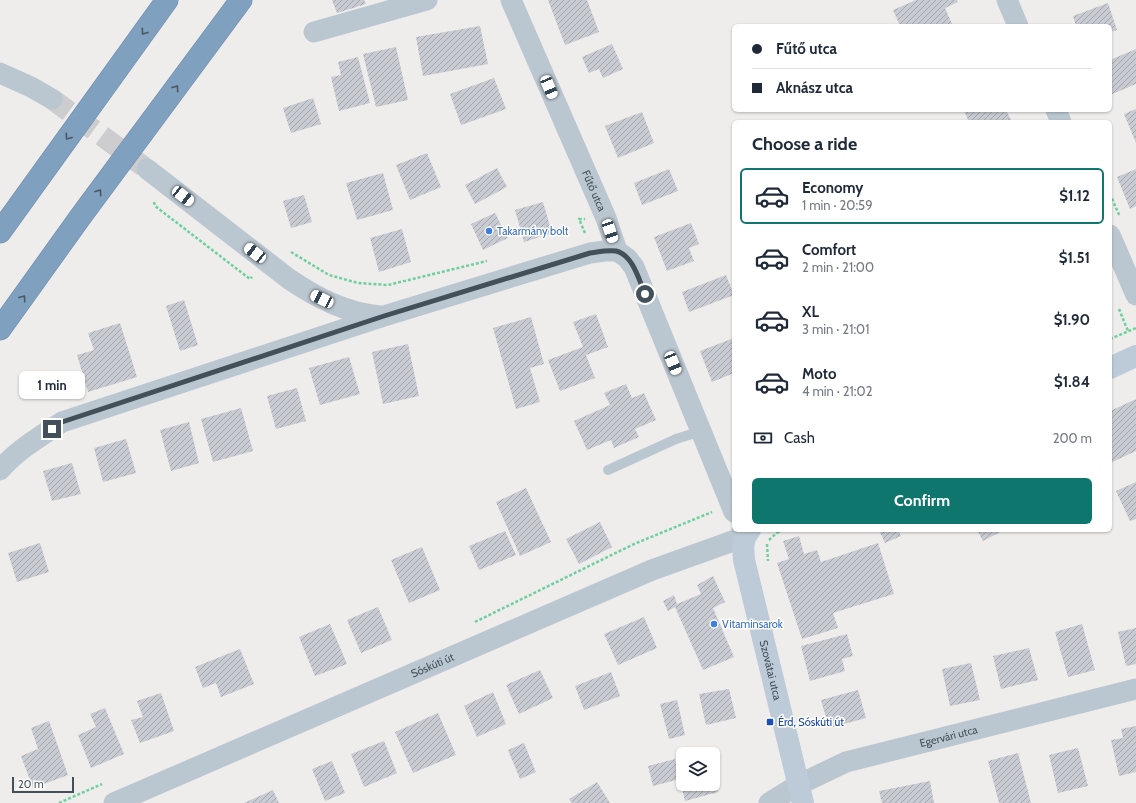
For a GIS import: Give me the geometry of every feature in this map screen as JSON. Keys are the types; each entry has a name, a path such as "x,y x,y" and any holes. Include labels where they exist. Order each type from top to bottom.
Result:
{"highway":[{"path":"0,232 167,0"},
{"path":"0,329 81,216 241,0"}],"street":[{"path":"314,32 427,0"},
{"name":"Fűtő utca","path":"510,0 606,218 617,251 627,258 634,267 732,508"},
{"path":"1007,0 1017,24"},
{"path":"0,72 52,99"},
{"path":"147,169 267,262 311,294 349,310 366,315 384,316"},
{"path":"1112,240 1136,295"},
{"path":"0,470 5,464 31,443 62,422 384,316 590,253 617,251"},
{"path":"1112,367 1136,356"},
{"name":"Szovátai utca","path":"745,532 743,549 744,560 800,794"},
{"name":"Sóskúti út","path":"114,803 652,570 745,532"},
{"name":"Egervári utca","path":"769,803 800,794 846,762 1136,689"}],"lane":[{"path":"608,470 676,439 701,431"}],"path":[{"path":"586,236 579,219 606,218"},
{"path":"267,262 283,246 329,276 358,283 388,285 488,260"},
{"path":"1112,338 1136,328"},
{"path":"472,623 634,544 732,508"},
{"path":"768,563 767,542 776,532"},
{"path":"59,803 102,784"}],"building":[{"path":"332,0 364,0 366,4 337,13"},
{"path":"548,0 587,0 599,32 565,45"},
{"path":"916,0 957,0 958,2 945,8 952,24 899,24 893,10"},
{"path":"1108,3 1117,30 1112,31 1112,24 1075,24 1073,16"},
{"path":"480,26 488,64 423,76 416,37"},
{"path":"612,44 623,69 603,78 599,69 589,73 582,57"},
{"path":"396,47 408,100 376,107 363,54"},
{"path":"1136,49 1136,84 1112,94 1112,59"},
{"path":"358,57 370,103 339,111 331,77 341,75 338,62"},
{"path":"494,78 506,109 461,125 450,94"},
{"path":"313,98 321,124 291,133 283,108"},
{"path":"1136,109 1136,143 1124,114"},
{"path":"642,112 654,143 618,158 605,126"},
{"path":"964,112 1007,112 1011,120 968,120"},
{"path":"427,153 441,187 410,200 396,165"},
{"path":"497,168 507,187 475,204 465,185"},
{"path":"669,169 678,191 642,205 634,183"},
{"path":"1136,169 1136,206 1130,209 1117,177"},
{"path":"383,173 393,210 357,220 346,183"},
{"path":"304,195 312,222 291,228 283,201"},
{"path":"543,202 552,233 524,242 515,210"},
{"name":"Takarmány bolt","path":"495,213 508,238 483,250 471,224"},
{"path":"691,223 699,244 689,248 694,261 667,271 654,237"},
{"path":"402,229 411,262 379,272 370,238"},
{"path":"726,275 732,290 732,296 689,312 682,292"},
{"path":"184,300 198,345 180,351 166,306"},
{"path":"596,314 608,347 586,355 595,378 560,391 548,360 583,347 573,322"},
{"path":"531,317 544,364 530,368 540,402 516,409 493,328"},
{"path":"120,323 137,377 88,392 77,355 94,350 88,333"},
{"path":"732,339 732,374 712,382 700,351"},
{"path":"408,344 419,396 383,404 372,352"},
{"path":"349,357 360,394 320,405 309,368"},
{"path":"626,384 632,398 644,393 656,420 635,429 639,437 614,448 611,440 587,450 574,421 610,405 604,393"},
{"path":"297,388 306,421 276,429 267,396"},
{"path":"1136,399 1136,451 1112,462 1112,410"},
{"path":"241,408 253,451 213,462 201,419"},
{"path":"189,422 199,463 171,471 160,430"},
{"path":"126,439 136,473 103,482 94,448"},
{"path":"72,463 81,494 52,501 43,471"},
{"path":"1136,482 1136,519 1130,521 1116,491"},
{"path":"526,488 551,542 520,556 496,502"},
{"path":"600,522 612,547 579,564 566,539"},
{"path":"505,531 516,555 479,570 469,546"},
{"path":"880,532 899,532 901,536 885,543"},
{"path":"978,532 1000,532 983,541"},
{"path":"799,536 804,554 817,550 821,562 878,543 894,594 833,613 838,628 802,639 777,563 789,559 783,541"},
{"path":"40,543 49,572 17,582 8,553"},
{"path":"422,547 440,590 409,603 391,560"},
{"path":"713,576 725,602 713,608 734,657 703,670 675,607 668,611 663,601 674,595 677,604 701,594 697,585"},
{"path":"378,607 392,640 361,653 347,620"},
{"path":"644,617 657,648 618,665 604,634"},
{"path":"330,624 347,664 315,676 299,637"},
{"path":"1082,624 1095,670 1068,677 1055,632"},
{"path":"1136,628 1136,664 1126,666 1118,632"},
{"path":"847,634 853,656 842,659 845,671 810,681 801,646"},
{"path":"1029,648 1038,680 1001,689 993,656"},
{"path":"240,649 254,684 221,697 216,683 203,688 195,667"},
{"path":"971,663 980,700 950,706 942,669"},
{"path":"540,670 553,698 519,714 506,685"},
{"path":"611,672 620,696 584,710 575,686"},
{"path":"729,689 736,718 706,725 699,694"},
{"path":"858,690 866,718 829,728 821,700"},
{"path":"493,692 506,724 477,737 464,706"},
{"path":"161,693 174,731 140,743 131,720 143,717 137,701"},
{"path":"677,700 685,735 669,739 660,704"},
{"path":"105,708 124,754 91,768 78,735 96,727 90,714"},
{"path":"438,713 456,755 413,773 395,732"},
{"path":"49,721 68,775 33,788 21,756 38,749 31,728"},
{"path":"1136,726 1136,772 1119,776 1111,740 1123,738 1121,729"},
{"path":"384,741 397,773 364,787 351,754"},
{"path":"524,743 536,772 520,779 508,750"},
{"path":"1078,748 1088,786 1058,793 1049,755"},
{"path":"1018,753 1031,803 999,803 988,761"},
{"path":"675,759 676,780 653,786 648,766"},
{"path":"332,761 345,793 325,801 312,769"},
{"path":"930,781 934,803 882,803 879,791"},
{"path":"597,782 610,803 572,803 569,799"},
{"path":"273,790 279,803 244,803"},
{"path":"683,791 718,791 718,792 685,801"}],"tunnel":[{"path":"52,99 147,169"}],"place":[{"name":"Takarmány bolt","path":"489,231"},
{"name":"Vitaminsarok","path":"714,624"},
{"name":"Érd, Sóskúti út","path":"770,722"}],"route":[{"path":"52,429 62,422 384,316 590,253 617,251 627,258 634,267 645,294"}]}
